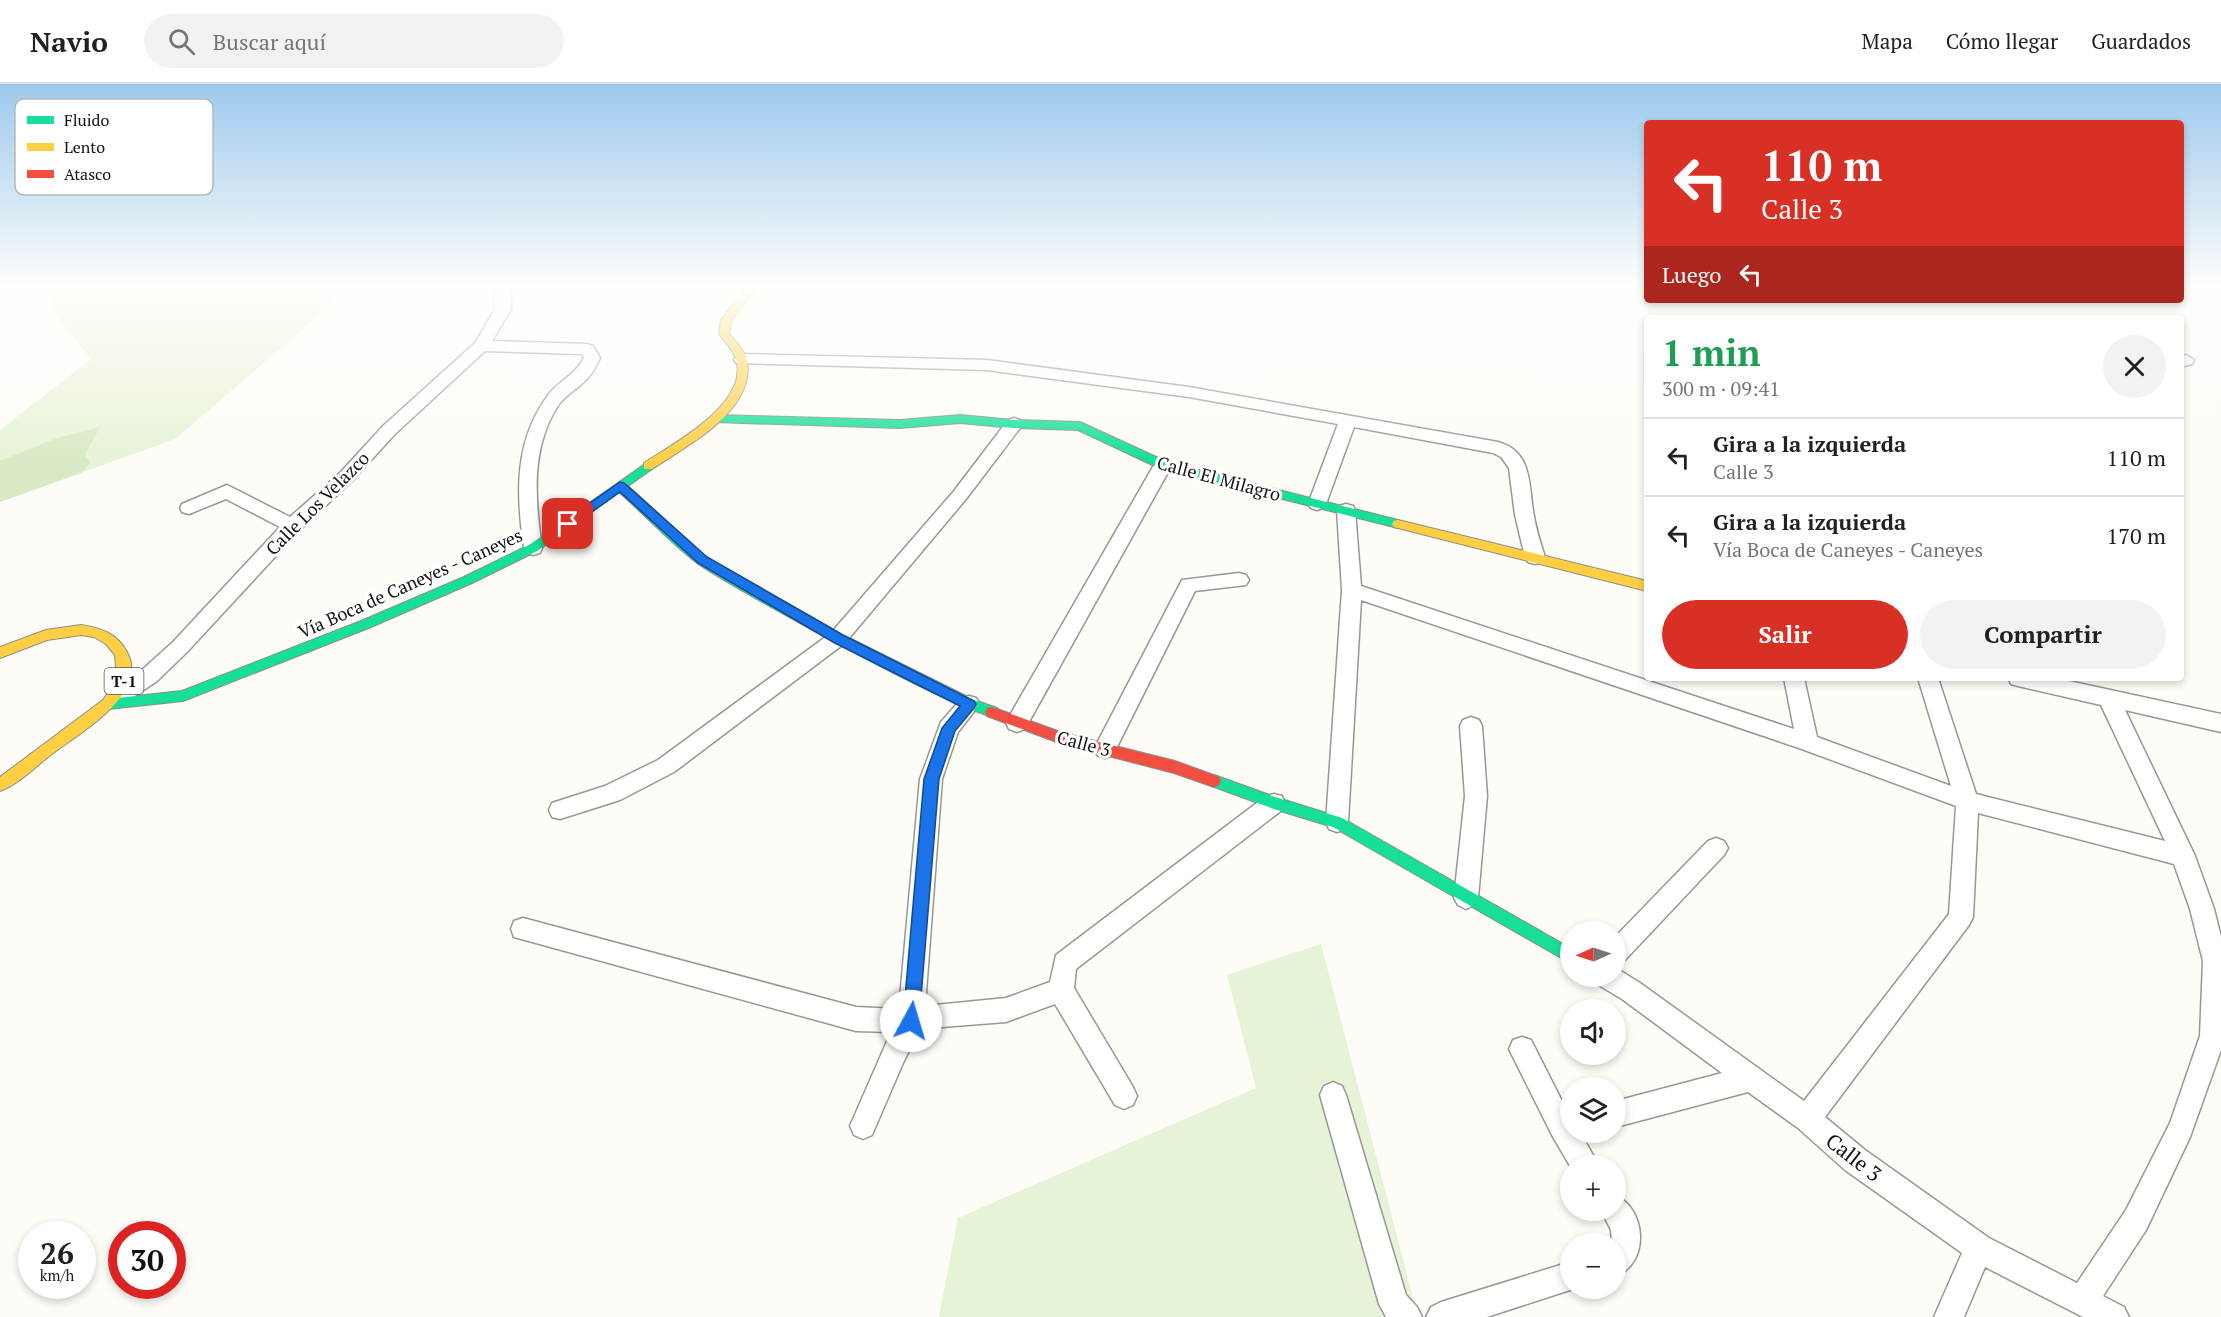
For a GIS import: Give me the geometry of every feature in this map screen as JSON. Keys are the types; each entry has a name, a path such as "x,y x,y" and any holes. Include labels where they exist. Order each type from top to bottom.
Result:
{"main road":[{"path":"732,345 742,359"},
{"name":"Vía Boca de Caneyes - Caneyes","path":"108,704 183,696 366,624 468,580 533,548 717,419 733,399 741,381 742,359"},
{"name":"Calle El Milagro","path":"717,419 900,424 960,419 1014,424 1080,426 1163,465 1644,585"},
{"name":"Calle 3","path":"620,486 702,560 838,638 969,704 1062,738 1175,767 1274,803 1337,822 1560,950"},
{"name":"T-1","path":"0,653 52,632 77,629 99,633 110,640 122,654 124,681 108,704 0,785"}],"street":[{"name":"Calle Los Velazco","path":"108,704 150,675 180,647 292,526 346,477 389,430 443,378 481,346"},
{"path":"481,346 587,349 592,358 582,375 556,397 541,420 531,447 526,480 526,502 533,548"},
{"path":"742,359 987,365 1189,392 1498,448 1509,454 1520,471 1523,513 1535,557"},
{"path":"1317,504 1348,420"},
{"path":"560,810 612,793 666,766 774,688 838,638 960,495 1014,424"},
{"path":"1017,723 1163,465"},
{"path":"189,508 227,491 292,526"},
{"path":"1337,822 1352,590 1346,510"},
{"path":"1105,749 1189,585 1239,580"},
{"path":"1352,590 1807,742 1968,801 2182,856"},
{"path":"1795,681 1807,742"},
{"path":"1807,1119 1961,917 1968,801 1929,681"},
{"path":"2042,681 2075,685 2109,699 2221,723"},
{"path":"2083,1300 2136,1220 2181,1128 2213,1036 2215,961 2202,909 2182,856 2109,699"},
{"path":"863,1126 893,1055 911,1021 932,779 949,728 969,704"},
{"path":"1466,898 1476,796 1471,726"},
{"path":"1124,1096 1061,990 1065,963 1274,803"},
{"path":"1626,942 1716,848"},
{"path":"523,929 856,1019 911,1021 942,1015 1006,1010 1061,990"},
{"name":"Calle 3","path":"1624,987 1807,1119 1856,1160 1979,1248 2114,1317"},
{"path":"1522,1049 1560,1116"},
{"path":"1626,1111 1751,1078"},
{"path":"1333,1095 1394,1304 1407,1317"},
{"path":"1626,1233 1626,1249"},
{"path":"1948,1317 1979,1248"},
{"path":"1441,1317 1560,1279"}],"green space":[{"path":"80,345 285,345 175,439 0,502 0,430 91,359"},
{"path":"100,427 85,454 90,463 81,473 0,502 0,461 57,438"},
{"path":"1321,944 1418,1317 939,1317 958,1218 1256,1088 1227,975"}],"traffic: fast":[{"path":"717,419 900,424 960,419 1014,424 1080,426 1163,465 1398,524"},
{"path":"108,704 183,696 366,624 468,580 533,548 648,466"},
{"path":"620,486 702,560 838,638 969,704 992,712"},
{"path":"1214,781 1274,803 1337,822 1560,950"}],"traffic: slow":[{"path":"648,466 695,435 725,410 742,379 742,361 733,345"},
{"path":"1398,524 1644,585"},
{"path":"0,653 46,635 64,631 81,630 97,633 111,640 121,653 124,681 108,704 0,785"}],"traffic: jam":[{"path":"992,712 1062,738 1175,767 1214,781"}],"route":[{"path":"568,524 620,486 702,560 838,638 969,704 949,728 932,779 911,1021"}]}
